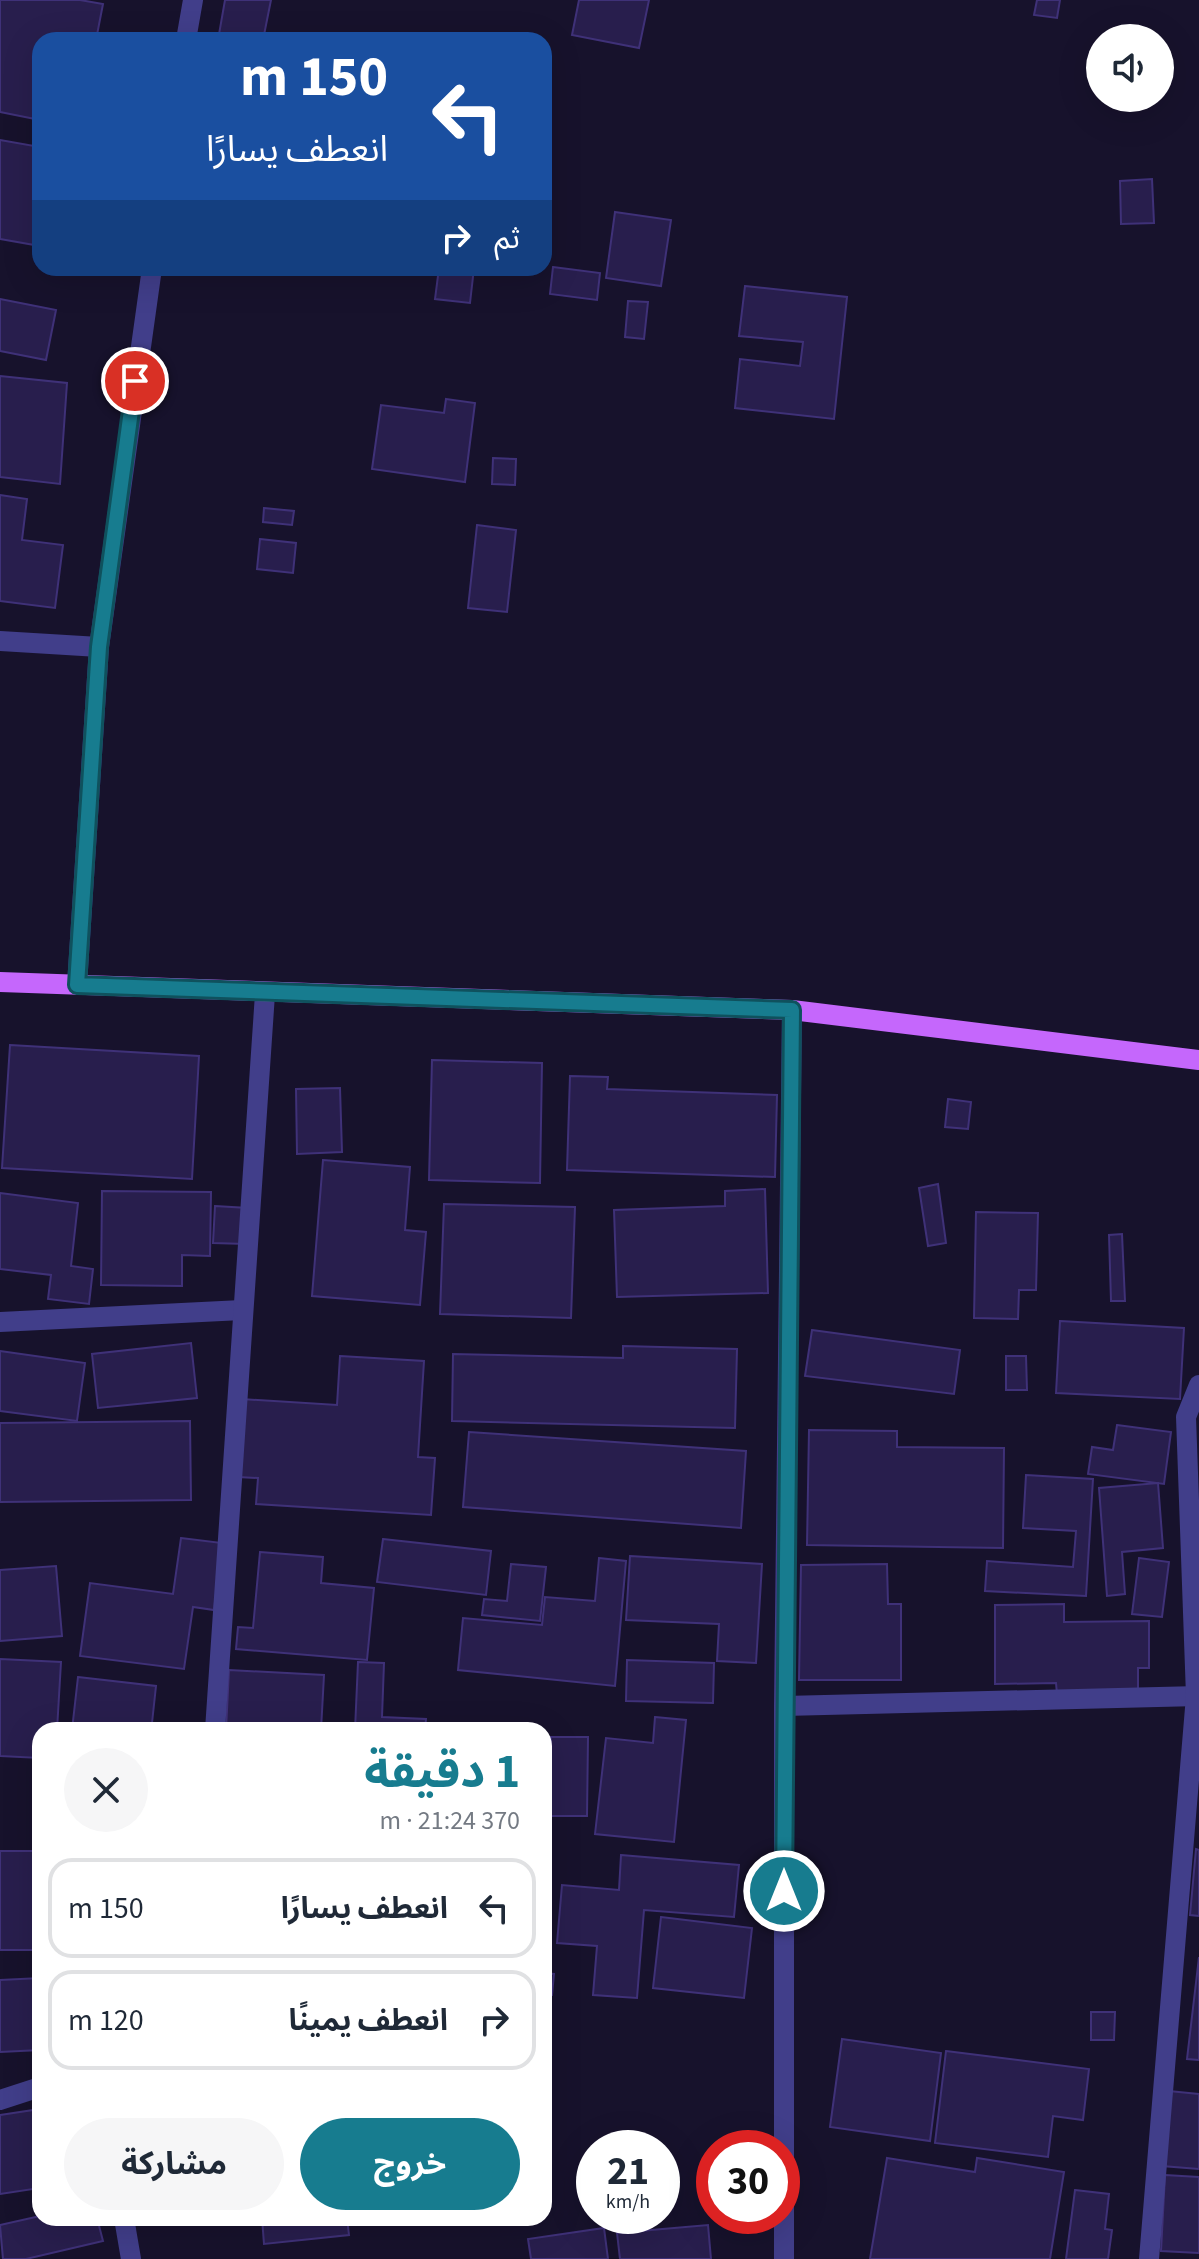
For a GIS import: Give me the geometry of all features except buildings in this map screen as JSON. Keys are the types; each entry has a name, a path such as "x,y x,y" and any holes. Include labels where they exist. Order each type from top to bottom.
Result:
{"main road":[{"path":"0,982 265,994 792,1010 1199,1060"}],"street":[{"path":"187,32 193,0"},
{"path":"77,985 99,647 151,276"},
{"path":"0,641 99,647"},
{"path":"216,1722 265,994"},
{"path":"784,2259 784,1706 792,1010"},
{"path":"0,1322 242,1310"},
{"path":"1149,2259 1197,1696 1186,1417 1199,1385"},
{"path":"784,1706 1197,1696"},
{"path":"0,2100 32,2090"},
{"path":"125,2226 131,2259"}],"route":[{"path":"135,381 99,647 77,985 265,994 792,1010 784,1891"}]}
